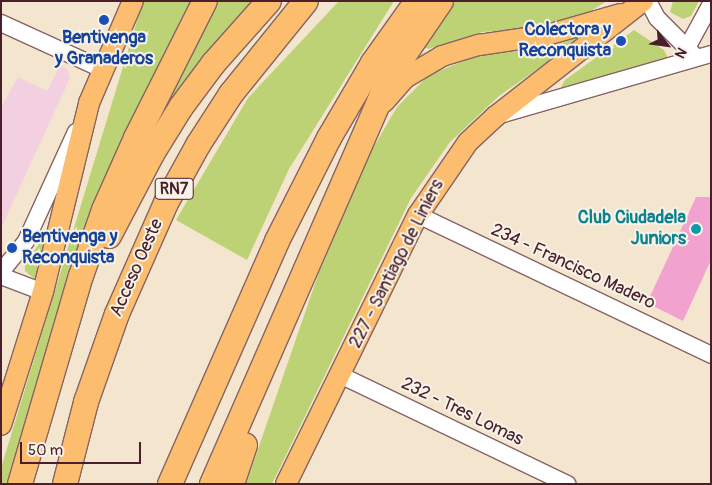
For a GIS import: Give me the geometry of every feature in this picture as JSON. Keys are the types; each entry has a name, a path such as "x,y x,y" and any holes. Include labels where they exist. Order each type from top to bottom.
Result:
{"highway":[{"path":"20,484 104,210 136,138 205,1"},
{"path":"62,342 119,214 157,146 213,64 269,1"},
{"name":"Acceso Oeste","path":"65,484 86,402 140,258 198,146 231,94 306,1"},
{"path":"170,484 206,406 277,241 329,138 373,63 417,1"},
{"path":"212,484 369,121 394,70 441,1"},
{"path":"232,484 307,266"}],"main road":[{"path":"1,425 44,292 89,102 133,1"},
{"path":"369,121 405,78 442,56 479,45 547,34 636,6"},
{"name":"227 - Santiago de Liniers","path":"286,484 418,216 468,142 496,116 636,6"}],"street":[{"path":"648,1 664,27 698,52"},
{"path":"698,52 711,4"},
{"path":"1,23 102,69"},
{"path":"496,116 698,52"},
{"path":"1,272 26,241 89,102"},
{"name":"234 - Francisco Madero","path":"418,216 711,355"},
{"path":"1,276 44,292"},
{"name":"232 - Tres Lomas","path":"340,375 567,484"}],"shaded area":[{"path":"60,66 67,69 70,78 1,228 1,107 18,77 47,91"}],"green space":[{"path":"143,1 193,1 75,267 8,484 1,484 1,468"},
{"path":"208,1 257,1 127,166"},
{"path":"339,1 394,1 289,169 247,260 176,220 248,98"},
{"path":"456,1 607,1 579,18 540,28 482,32 428,49 424,47"},
{"path":"673,1 699,1 691,16 683,19 670,12"},
{"path":"593,30 499,96 450,142 411,198 272,484 246,484 318,275 366,160 397,107 429,75 481,54 565,42"},
{"path":"634,30 664,50 668,58 564,91 561,87 565,80"},
{"path":"40,242 45,243 36,280 25,271 25,265"}],"building":[{"name":"Club Ciudadela Juniors","path":"696,197 711,197 711,260 683,321 647,303"}],"place":[{"name":"Bentivenga y Granaderos","path":"104,20"},
{"name":"Colectora y Reconquista","path":"621,41"},
{"name":"Club Ciudadela Juniors","path":"696,229"},
{"name":"Bentivenga y Reconquista","path":"12,248"}]}
